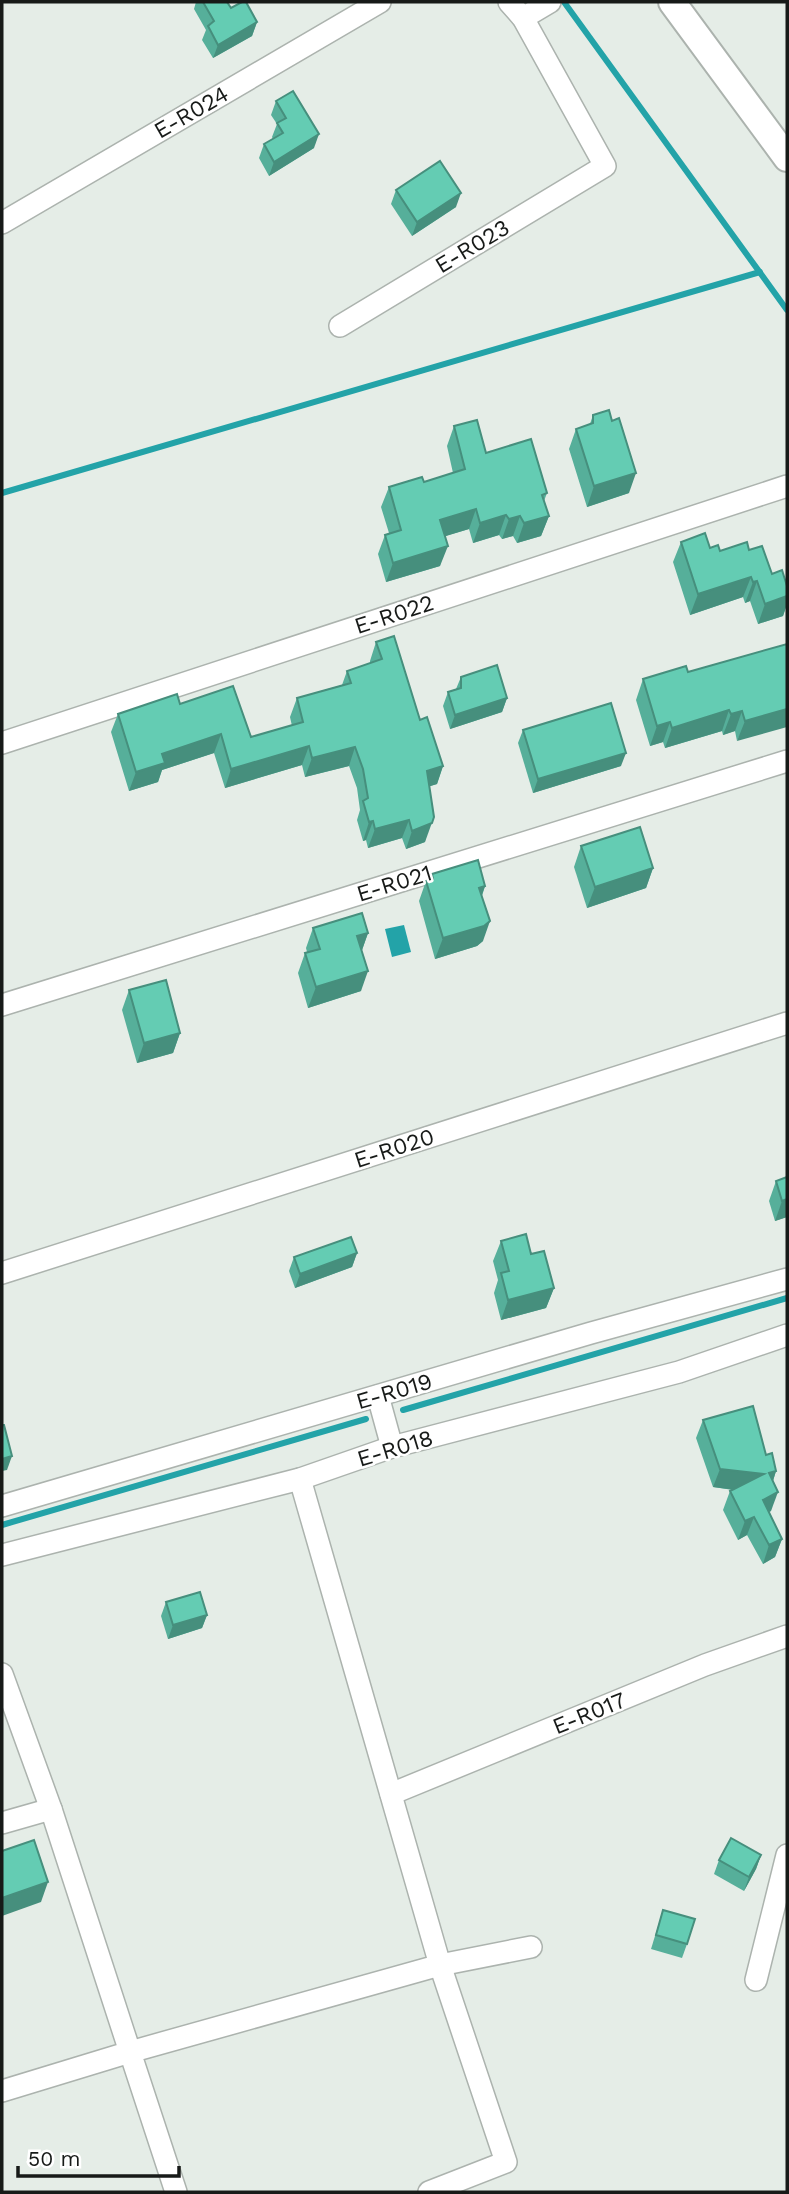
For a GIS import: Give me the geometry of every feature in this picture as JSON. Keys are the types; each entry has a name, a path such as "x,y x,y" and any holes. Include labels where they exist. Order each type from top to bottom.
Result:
{"street":[{"name":"E-R024","path":"2,223 380,2"},
{"path":"516,10 550,2"},
{"path":"672,2 787,159"},
{"name":"E-R023","path":"340,326 605,166 516,10"},
{"name":"E-R022","path":"2,743 787,486"},
{"name":"E-R021","path":"2,1005 787,761"},
{"name":"E-R020","path":"2,1273 787,1023"},
{"name":"E-R019","path":"2,1506 787,1279"},
{"name":"E-R018","path":"2,1555 300,1479 392,1447 679,1372 787,1335"},
{"path":"378,1396 392,1447"},
{"path":"300,1479 440,1965 506,2162 429,2192"},
{"name":"E-R017","path":"391,1794 705,1665 787,1636"},
{"path":"2,1674 51,1809 176,2192"},
{"path":"2,1824 51,1809"},
{"path":"756,1980 787,1855"},
{"path":"2,2091 440,1965 531,1947"}],"water":[{"path":"404,925 411,952 392,957 385,929"}],"building":[{"path":"203,2 227,2 231,8 246,2 257,22 218,45 208,26 214,21"},
{"path":"293,91 319,134 274,162 264,144 283,133 277,123 286,118 276,101"},
{"path":"440,161 461,193 417,222 396,190"},
{"path":"609,410 612,421 619,418 636,473 594,486 576,429 593,423 593,415"},
{"path":"477,420 486,453 531,439 547,493 542,495 549,516 524,523 520,516 509,519 506,515 480,523 476,509 440,520 448,546 393,563 385,535 401,530 389,487 422,477 424,482 465,469 454,426"},
{"path":"705,533 710,548 718,545 720,551 747,542 749,550 762,546 772,574 782,570 787,596 765,604 757,581 753,582 751,577 698,594 681,542"},
{"path":"394,636 420,720 427,717 443,766 427,771 434,817 432,823 412,831 409,820 375,829 373,821 369,822 363,801 368,798 363,769 355,747 312,758 309,746 231,769 221,734 162,754 165,763 136,772 118,714 177,694 180,704 233,686 251,737 303,722 297,698 351,683 347,671 382,659 376,642"},
{"path":"787,644 787,709 745,721 742,711 731,714 729,710 672,728 670,722 657,726 643,679 686,666 688,672"},
{"path":"497,665 507,698 455,715 448,692 461,688 461,677"},
{"path":"611,703 626,753 538,779 523,730"},
{"path":"640,827 653,868 595,887 581,846"},
{"path":"478,860 485,886 479,888 490,921 484,926 443,938 426,881 433,879 432,874"},
{"path":"362,913 368,933 357,936 368,971 316,987 305,953 320,949 313,928"},
{"path":"166,980 180,1033 144,1043 129,990"},
{"path":"787,1177 787,1199 782,1201 776,1181"},
{"path":"526,1234 531,1254 544,1251 554,1288 508,1300 501,1273 509,1271 501,1241"},
{"path":"351,1237 357,1253 300,1274 294,1257"},
{"path":"753,1406 766,1455 772,1453 776,1471 769,1473 778,1492 763,1500 782,1539 769,1545 754,1517 745,1521 730,1491 764,1474 720,1469 703,1420"},
{"path":"2,1425 12,1456 2,1459"},
{"path":"200,1592 207,1615 173,1625 166,1602"},
{"path":"731,1838 761,1855 749,1877 719,1860"},
{"path":"34,1840 48,1882 2,1898 2,1851"},
{"path":"663,1910 695,1919 687,1944 656,1935"}],"waterway":[{"path":"564,2 787,310"},
{"path":"2,493 760,272"},
{"path":"403,1410 787,1298"},
{"path":"2,1525 366,1419"}]}
